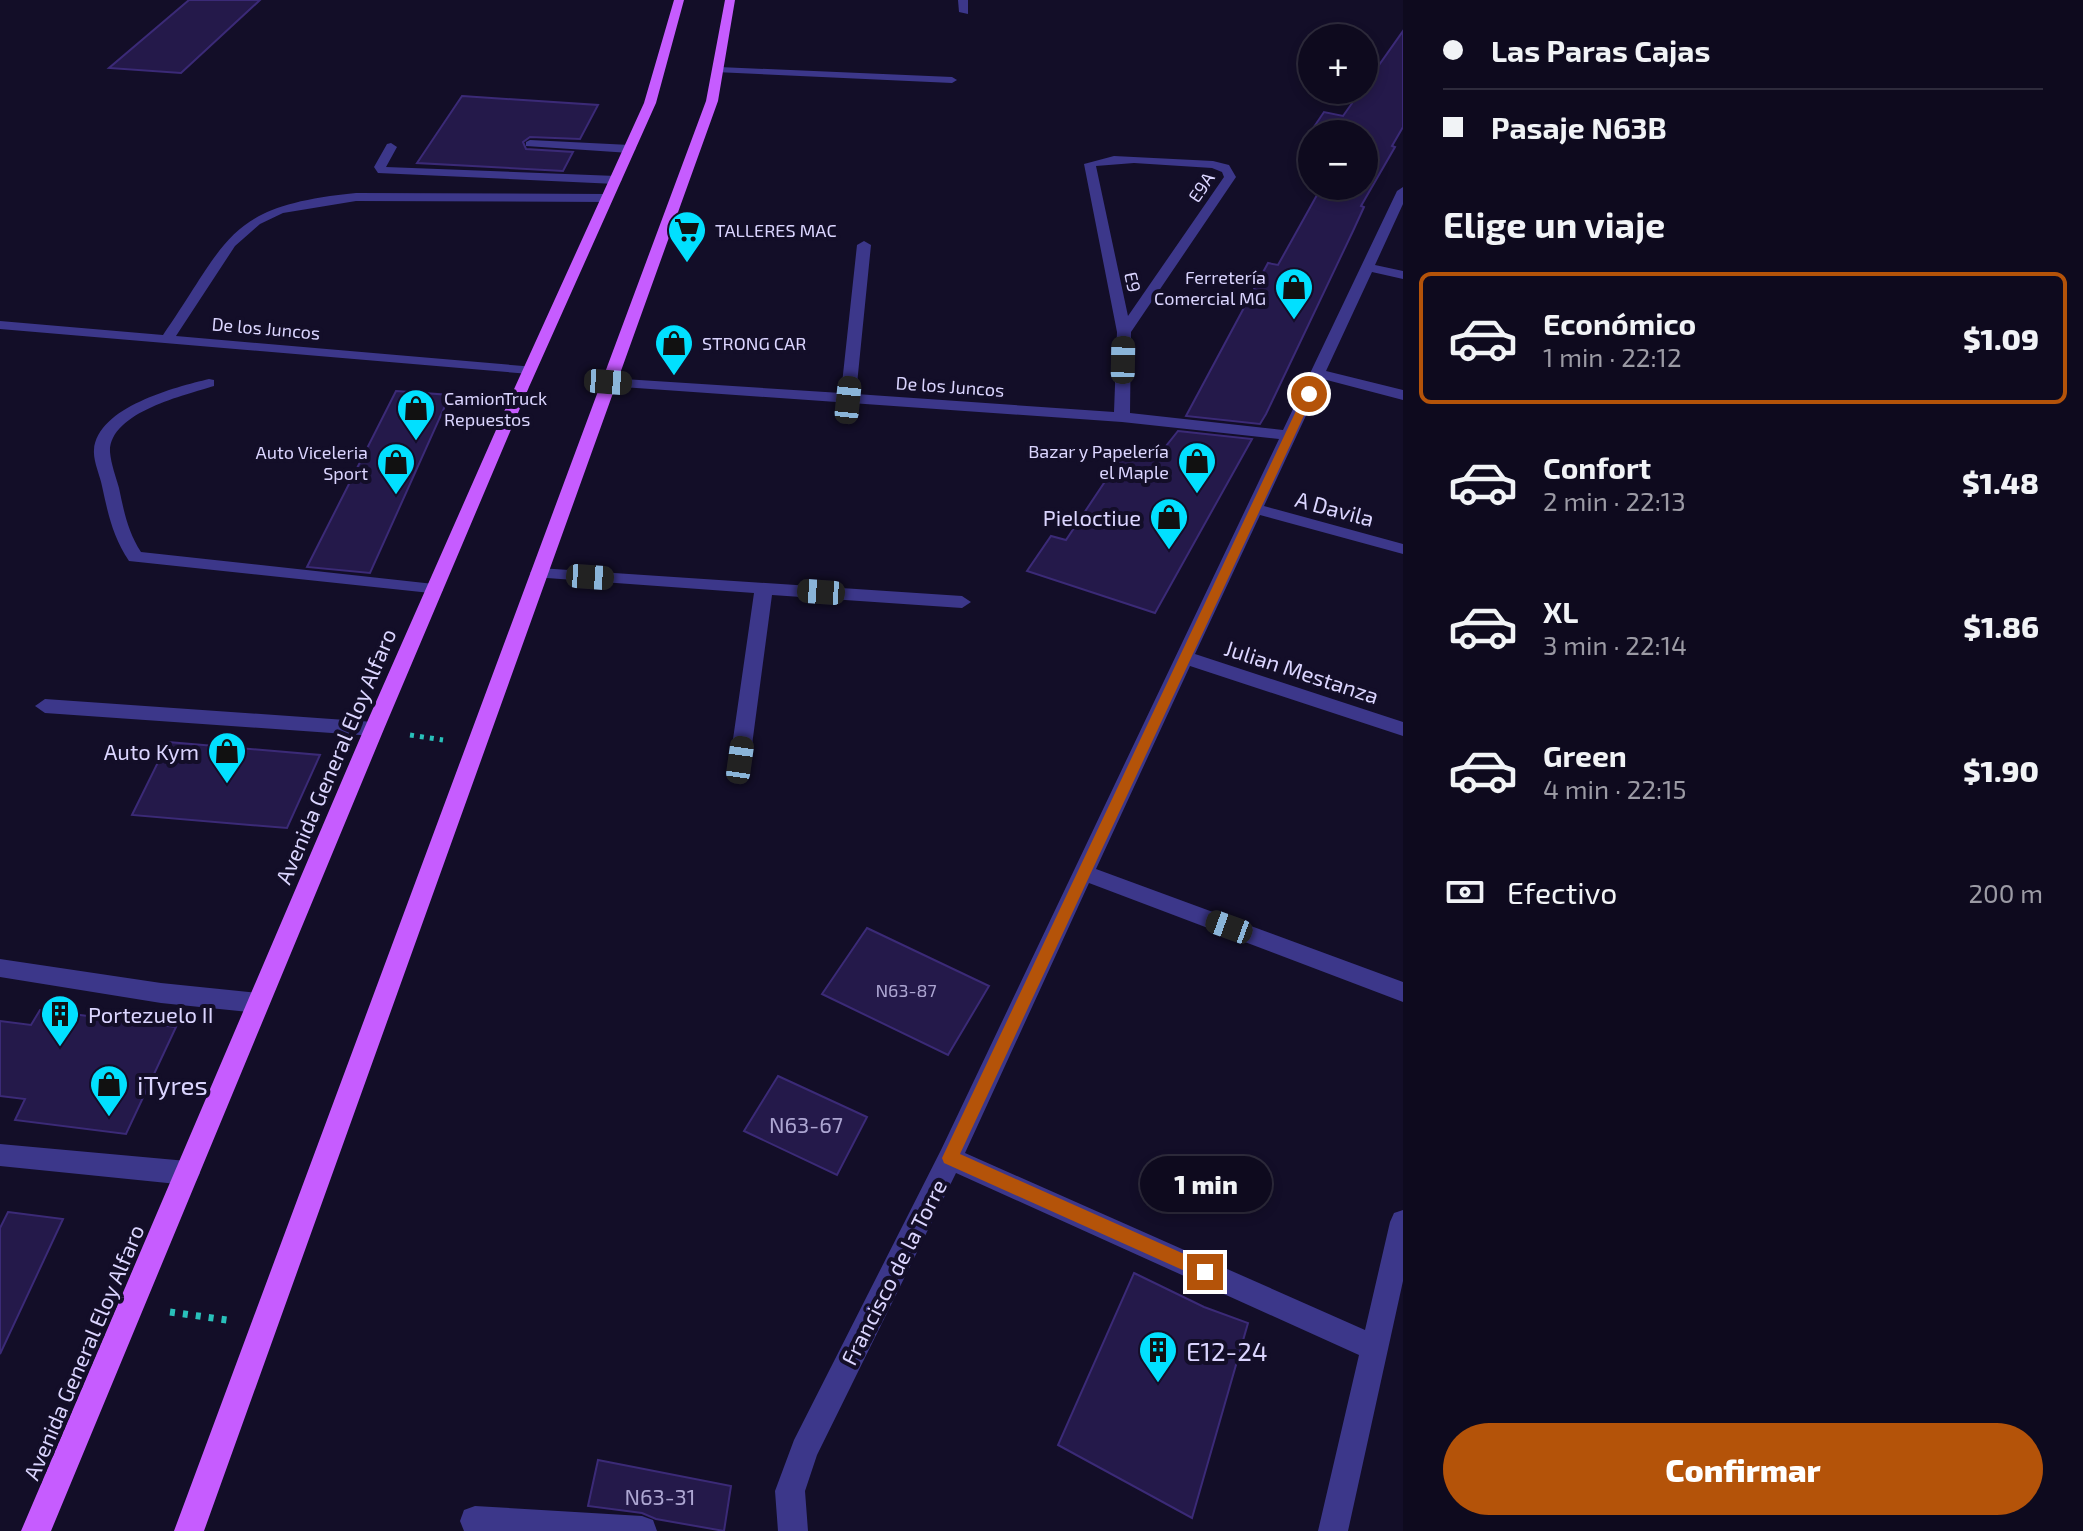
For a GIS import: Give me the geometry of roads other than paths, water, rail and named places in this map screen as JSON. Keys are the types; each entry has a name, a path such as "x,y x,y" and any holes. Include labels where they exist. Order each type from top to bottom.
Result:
{"main road":[{"name":"Avenida General Eloy Alfaro","path":"36,1531 374,729 650,103 679,0"},
{"path":"189,1531 712,101 730,0"}],"street":[{"path":"963,0 964,12"},
{"path":"719,70 952,80"},
{"path":"530,144 630,149"},
{"path":"391,147 380,167 382,170 611,189"},
{"name":"E9","path":"1096,160 1089,169 1124,332 1122,417"},
{"name":"E9A","path":"1096,160 1204,163 1222,167 1230,177 1124,332"},
{"path":"166,340 233,240 254,221 288,209 321,200 356,197 611,189"},
{"name":"Francisco de la Torre","path":"793,1531 790,1491 804,1450 950,1158 1403,191"},
{"path":"848,400 864,245"},
{"path":"1367,267 1403,275"},
{"name":"De los Juncos","path":"0,325 530,370"},
{"path":"1318,373 1403,395"},
{"name":"De los Juncos","path":"608,382 1122,417 1290,435"},
{"path":"209,383 147,402 117,422 104,437 102,450 121,534 135,557 434,590"},
{"name":"A Davila","path":"1256,509 1403,549"},
{"path":"539,573 962,602"},
{"path":"740,760 764,588"},
{"name":"Julian Mestanza","path":"1186,658 1403,729"},
{"path":"45,706 374,729"},
{"path":"1085,873 1403,992"},
{"path":"0,968 161,993 258,1003"},
{"path":"0,1155 187,1173"},
{"path":"950,1158 1374,1348"},
{"path":"1333,1531 1403,1222"},
{"path":"475,1521 642,1531"}],"place":[{"name":"TALLERES MAC","path":"687,264"},
{"name":"Ferretería Comercial MG","path":"1294,321"},
{"name":"STRONG CAR","path":"674,377"},
{"name":"CamionTruck Repuestos","path":"416,442"},
{"name":"Bazar y Papelería el Maple","path":"1197,495"},
{"name":"Auto Viceleria Sport","path":"396,496"},
{"name":"Pieloctiue","path":"1169,551"},
{"name":"Auto Kym","path":"227,785"},
{"name":"Portezuelo II","path":"60,1048"},
{"name":"iTyres","path":"109,1118"},
{"name":"E12-24","path":"1158,1384"}]}
